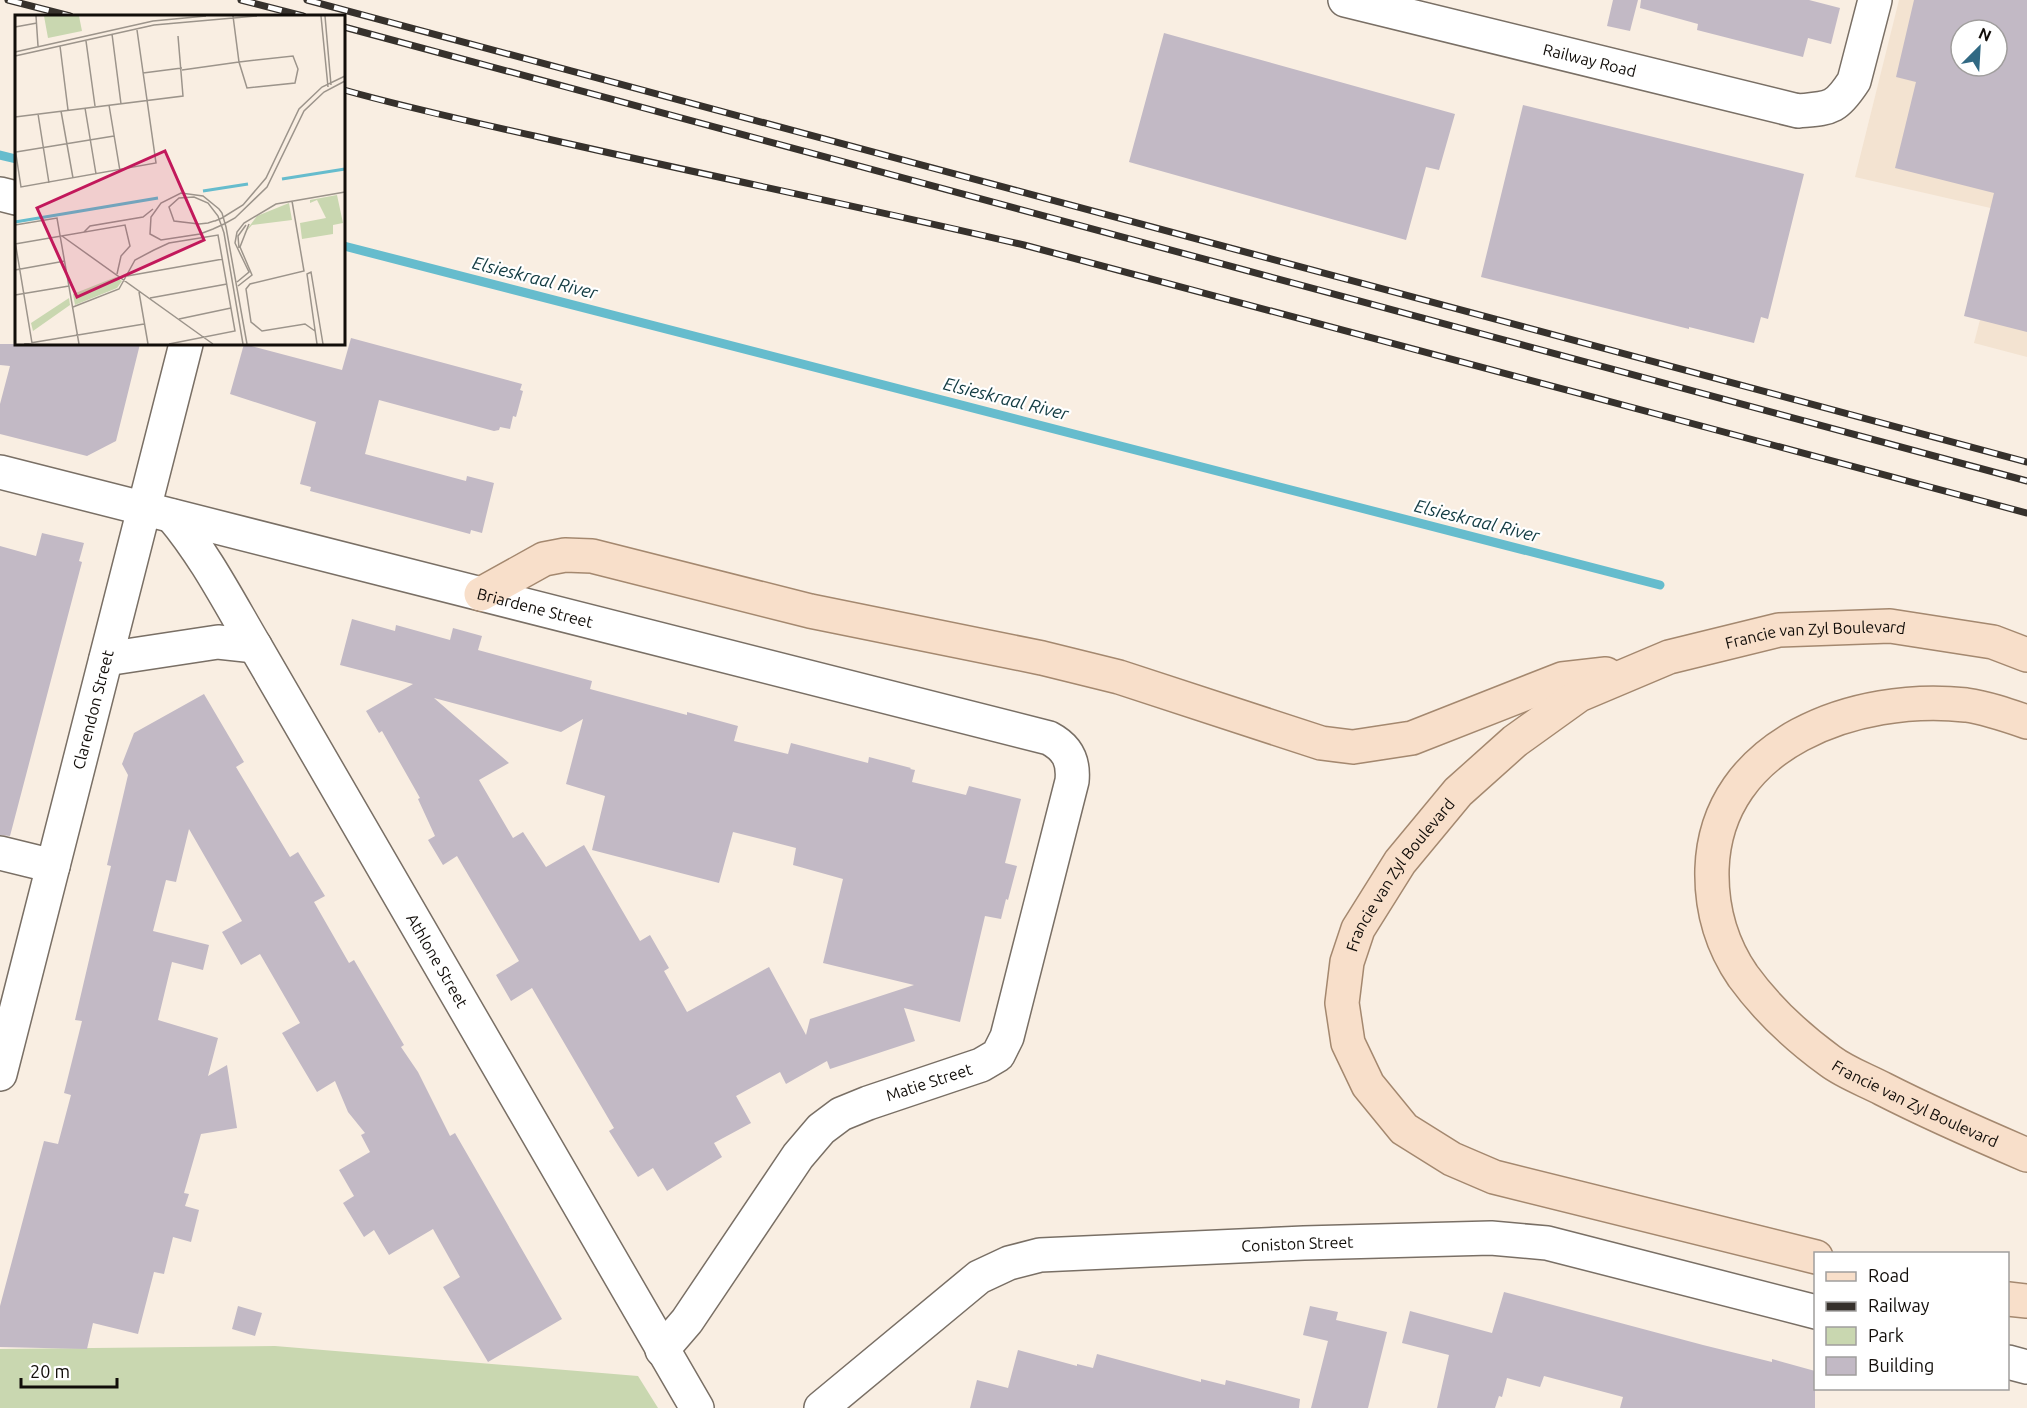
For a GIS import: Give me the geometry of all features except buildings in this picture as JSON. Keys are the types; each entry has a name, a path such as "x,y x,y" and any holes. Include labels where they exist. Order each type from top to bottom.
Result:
{"main road":[{"path":"481,594 544,559 565,555 592,556 810,611 1042,658 1119,678 1321,742 1353,747 1412,738 1563,679 1636,671"},
{"name":"Francie van Zyl Boulevard","path":"1814,1257 1494,1177 1452,1159 1404,1129 1368,1085 1348,1043 1342,1003 1347,962 1358,929 1400,862 1458,792 1515,741 1579,695 1669,657 1779,630 1890,626 1993,642 2027,655"},
{"name":"Francie van Zyl Boulevard","path":"2027,722 1968,706 1936,703 1906,704 1861,712 1816,725 1766,755 1742,783 1717,829 1712,885 1718,926 1728,951 1756,993 1788,1027 1832,1063 1944,1120 2027,1155"},
{"path":"2009,1299 2027,1301"}],"street":[{"name":"Railway Road","path":"1345,0 1798,111 1836,104 1854,81 1875,0"},
{"path":"0,194 15,198"},
{"name":"Clarendon Street","path":"0,1074 105,659 158,512 186,345"},
{"name":"Briardene Street","path":"0,472 1049,738 1059,743 1067,751"},
{"name":"Athlone Street","path":"158,512 187,533 205,561 697,1408"},
{"path":"105,659 218,642 255,646"},
{"name":"Matie Street","path":"662,1350 687,1321 798,1156 821,1129 841,1114 981,1065 998,1055 1007,1037 1072,781 1071,760 1067,751"},
{"path":"0,853 53,866"},
{"name":"Coniston Street","path":"821,1408 980,1277 1009,1263 1040,1256 1316,1243 1516,1239 1547,1244 1814,1312"},
{"path":"2009,1362 2027,1367"}],"shaded area":[{"path":"1899,0 2027,0 2027,357 1974,343 2008,212 1855,177"}],"green space":[{"path":"275,1346 638,1376 658,1408 0,1408 0,1349"}],"waterway":[{"name":"Elsieskraal River","path":"0,155 15,159"},
{"name":"Elsieskraal River","path":"345,246 1660,585"}],"railway":[{"path":"8,0 66,15"},
{"path":"241,0 299,15"},
{"path":"307,0 2027,462"},
{"path":"345,27 2027,481"},
{"path":"345,90 465,120 1024,245 2027,513"}]}
